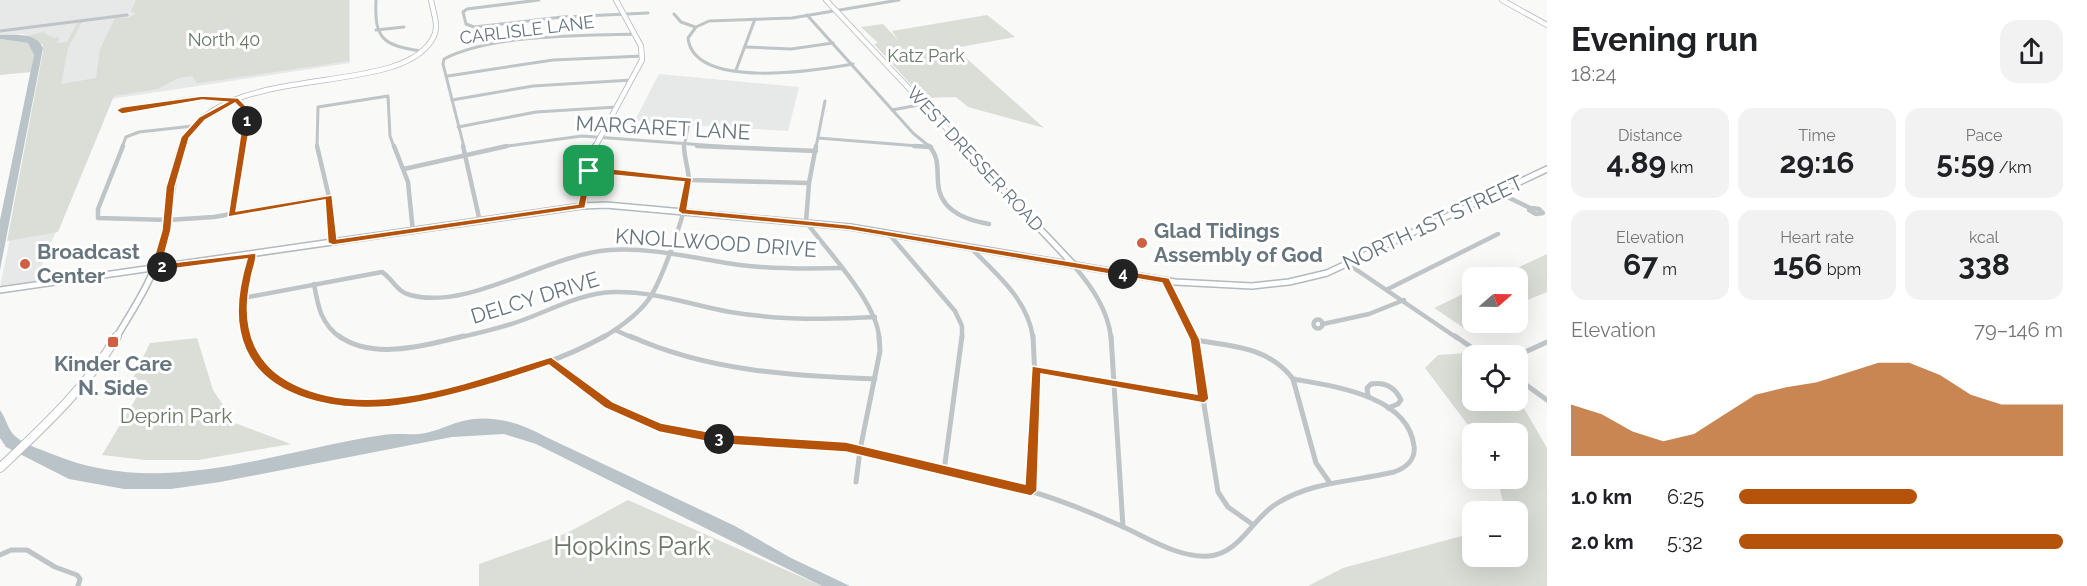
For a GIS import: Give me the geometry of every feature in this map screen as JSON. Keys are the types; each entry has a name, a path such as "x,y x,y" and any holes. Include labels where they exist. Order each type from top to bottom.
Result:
{"street":[{"path":"376,0 376,30 380,38 390,44 420,51"},
{"path":"1,467 68,401 98,366 156,268 168,220 171,187 183,143 194,126 212,111 235,100 276,87 376,70 402,62 420,51 430,42 435,33 431,0"},
{"path":"539,0 470,8 463,12 468,27 648,13"},
{"path":"582,206 593,154 642,56 641,46 616,0"},
{"name":"WEST DRESSER ROAD","path":"826,0 1074,266"},
{"path":"674,14 681,22 695,27 718,19 778,20 899,0"},
{"path":"1502,0 1547,25"},
{"path":"0,31 128,15"},
{"path":"807,15 915,135 931,147 939,164 939,194 945,204 970,220 989,224"},
{"path":"736,70 755,20"},
{"path":"376,30 404,27"},
{"path":"695,27 688,40 693,55 709,65 736,70 794,73 852,64"},
{"name":"CARLISLE LANE","path":"448,76 443,61 447,56 458,51 541,39 635,34"},
{"path":"745,47 791,49 833,43"},
{"path":"480,222 448,76 543,61 642,56"},
{"path":"452,100 532,86 632,80"},
{"path":"333,243 329,197 318,155 318,107 388,96 390,136 404,169 411,200 413,232"},
{"path":"126,110 202,98 235,100 248,112 231,215"},
{"path":"825,100 809,183 806,222 867,300 875,316 881,342 856,482"},
{"path":"892,110 924,104"},
{"path":"458,127 536,112 617,107"},
{"path":"252,255 243,298 245,332 261,365 287,386 322,399 363,403 406,400 497,379 551,360 615,330 631,317 652,294 682,211 689,180 683,145 689,123"},
{"path":"194,126 150,130 126,137 96,215 98,218 168,220 231,215 329,197"},
{"name":"MARGARET LANE","path":"404,169 550,138 601,136 683,145 816,151"},
{"path":"818,138 931,147"},
{"name":"NORTH 1ST STREET","path":"0,290 582,206 615,205 806,222 888,233 1165,281 1217,286 1272,285 1309,279 1348,264 1547,169"},
{"path":"589,171 621,172 689,180 809,183"},
{"path":"1497,192 1530,208"},
{"path":"888,233 955,311 962,326 957,389 944,471"},
{"path":"1388,289 1498,234"},
{"path":"970,247 1010,289 1027,313 1035,338 1031,491"},
{"name":"KNOLLWOOD DRIVE","path":"314,284 384,272 394,286 405,293 418,297 440,298 465,293 577,255 624,249 668,252 751,266 790,269 841,268"},
{"path":"1348,264 1468,345"},
{"path":"1074,266 1092,287 1106,314 1111,335 1124,527"},
{"path":"1165,281 1195,340 1218,492 1233,512 1252,524"},
{"path":"243,298 314,284"},
{"name":"DELCY DRIVE","path":"314,284 318,310 326,324 337,336 366,348 394,350 418,347 499,328 589,295 617,292 652,294 691,304 760,316 806,319 875,316"},
{"path":"1323,324 1370,314 1404,300"},
{"path":"615,330 670,353 735,369 785,376 874,379"},
{"path":"1195,340 1265,354 1283,364 1293,379 1316,463 1330,483"},
{"path":"1528,351 1547,342"},
{"path":"551,360 609,405 659,427 711,438 816,444 860,450 1031,491 1181,551 1207,556 1223,553 1232,548 1269,508 1289,496 1330,483 1397,472 1409,464 1414,448 1412,438 1407,428 1388,408 1368,396 1344,388 1293,379"},
{"path":"1035,369 1204,399"},
{"path":"1368,396 1368,386 1377,383 1387,385 1399,394 1401,400 1398,404 1388,408"},
{"path":"1528,386 1547,400"},
{"path":"0,555 17,549 27,550 79,576 78,586"}],"shaded area":[{"name":"North 40","path":"0,0 350,0 350,63 111,99 35,282 0,287 49,47 23,34 0,35"},
{"path":"0,35 30,37 40,43 43,48 0,270 0,220 34,55 28,43 0,39"},
{"path":"659,74 799,87 788,131 634,122"},
{"path":"0,410 13,433 28,444 93,467 135,473 218,468 383,435 424,433 470,419 504,420 526,427 735,526 791,558 850,586 822,586 536,444 504,434 452,437 220,482 171,489 124,489 69,479 6,447 0,438"}],"green space":[{"name":"North 40","path":"136,0 349,0 349,61 197,83 192,76 178,78 158,89 114,96 58,232 7,241 43,51 43,45 28,36 45,31 44,33 54,38 60,37 57,43 67,42 77,23 82,22 68,48 61,84 96,78 100,49 115,18 127,18 136,14 131,11"},
{"name":"Katz Park","path":"987,15 1015,37 955,48 1044,128 968,107 956,97 923,98 874,44 878,43 861,27 883,24 898,40 892,31"},
{"path":"0,39 29,43 34,55 31,72 0,75"},
{"path":"1547,254 1547,292 1528,300 1528,267 1519,267"},
{"path":"1462,294 1462,327 1434,308"},
{"name":"Deprin Park","path":"197,338 213,390 235,423 291,444 198,460 145,460 102,455 147,380 132,380 150,343"},
{"path":"1462,353 1462,411 1526,411 1547,448 1547,586 1308,586 1343,568 1462,536 1462,567 1528,567 1528,501 1503,501 1500,489 1528,489 1528,423 1466,423 1425,368 1438,355"},
{"name":"Hopkins Park","path":"628,500 822,586 479,586 479,564 567,533"}],"place":[{"name":"Glad Tidings Assembly of God","path":"1142,243"},
{"name":"Broadcast Center","path":"25,264"},
{"name":"Kinder Care N. Side","path":"113,342"}],"route":[{"path":"589,171 582,206 333,243 333,219 329,197 231,215 248,116 246,108 235,100 202,98 126,110 120,110 202,98 220,98 235,100 202,118 185,137 168,200 167,230 156,268 252,255 246,279 243,309 245,332 250,347 261,365 279,381 305,394 322,399 363,403 406,400 497,379 551,360 609,405 645,423 659,427 720,439 836,445 1031,491 1035,369 1204,399 1195,340 1165,281 850,228 682,211 689,180 629,172 589,171"}]}
